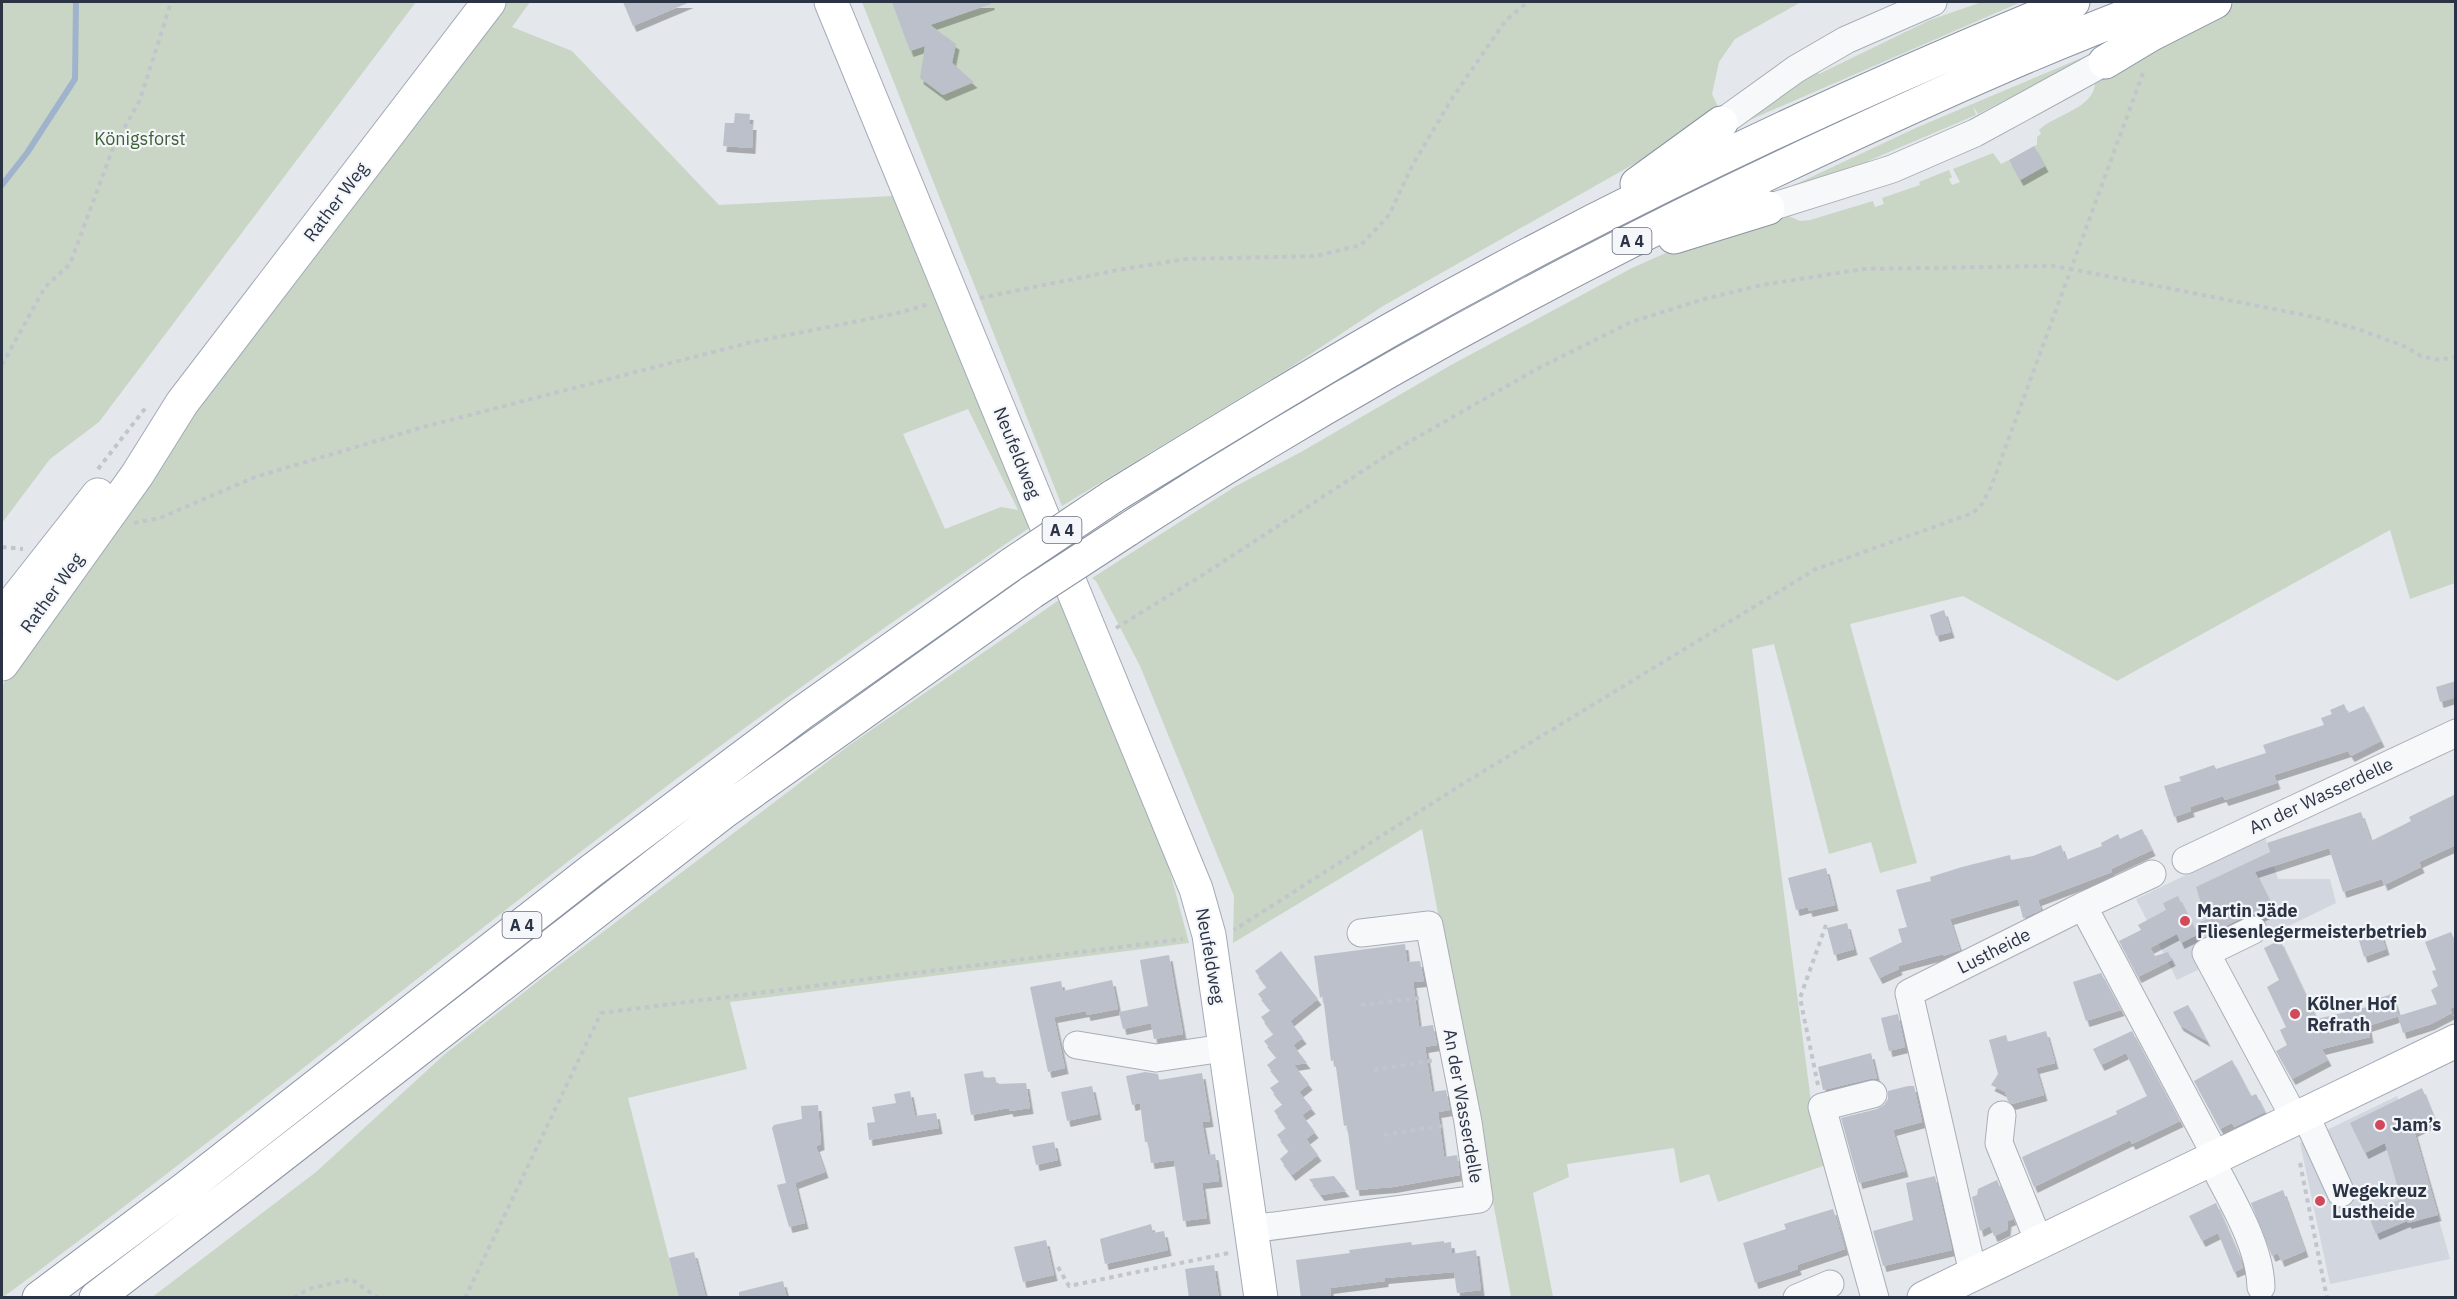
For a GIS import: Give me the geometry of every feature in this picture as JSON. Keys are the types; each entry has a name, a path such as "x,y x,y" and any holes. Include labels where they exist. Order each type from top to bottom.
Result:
{"main road":[{"name":"Rather Weg","path":"2,663 137,475 182,403 489,2"},
{"name":"Neufeldweg","path":"831,2 1202,906 1218,934 1224,1048 1261,1298"},
{"name":"A 4","path":"39,1298 186,1188 591,871 800,714 1012,564 1112,497 1384,333 1578,229 1737,151 1938,58 2073,2"},
{"name":"A 4","path":"96,1298 725,811 1032,592 1223,468 1359,387 1573,270 1765,174 1945,91 2163,2"},
{"path":"2105,62 2150,35 2215,2"},
{"path":"1578,229 1672,156 1721,123"},
{"path":"1573,270 1768,208"},
{"name":"Rather Weg","path":"2,617 115,473 182,403"},
{"path":"1924,1298 2298,1115 2456,1041"}],"street":[{"path":"1721,123 1796,69 1836,45 1933,2"},
{"path":"1768,208 1893,169 1975,133 2105,62"},
{"name":"An der Wasserdelle","path":"2197,847 2456,733"},
{"path":"2152,874 2083,906 2213,1157 2249,1239 2260,1270 2261,1287"},
{"name":"Lustheide","path":"1973,1273 1908,993 2083,906"},
{"name":"An der Wasserdelle","path":"1252,1238 1479,1199 1468,1122 1429,925 1361,933"},
{"path":"2253,930 2206,953 2287,1104 2298,1115 2341,1193"},
{"path":"1077,1045 1156,1058 1224,1048"},
{"path":"1873,1094 1822,1107 1875,1298"},
{"path":"2002,1115 1999,1143 2039,1242"},
{"path":"1797,1298 1830,1284"}],"path":[{"path":"2,365 45,287 70,264 113,148 140,100 171,2"},
{"path":"128,524 160,518 255,477 427,426 748,343 954,300 1186,259 1316,256 1361,245 1389,215 1412,166 1451,100 1506,20 1528,2"},
{"path":"465,1298 601,1013 1218,934 1259,916 1461,785 1816,569 1973,513 1983,504 1991,487 2143,73"},
{"path":"1094,639 1158,604 1395,450 1535,370 1631,322 1704,298 1752,287 1863,268 2052,266 2314,317 2358,329 2404,346 2421,356 2439,360 2456,357"},
{"path":"2,547 28,549"},
{"path":"1822,1107 1800,998 1827,922"},
{"path":"1361,1005 1443,994"},
{"path":"1374,1070 1455,1057"},
{"path":"2298,1115 2327,1298"},
{"path":"1384,1135 1468,1122"},
{"path":"1058,1267 1069,1286 1252,1238"},
{"path":"294,1298 308,1289 351,1279 378,1298"}],"shaded area":[{"path":"2265,837 2278,879 2330,879 2336,903 2177,980 2136,899"},
{"path":"2397,1096 2420,1153 2450,1259 2330,1284 2300,1143"}],"green space":[{"name":"Königsforst","path":"2,2 416,2 99,422 50,459 2,523"},
{"path":"504,2 530,2 512,27 572,51 719,205 893,196 868,134 873,132 1035,524 843,657 702,760 2,1298 2,686 181,431","holes":["968,409 1018,510 1001,507 945,529 903,434"]},
{"path":"862,2 1801,2 1735,39 1719,62 1712,94 1720,111 1715,118 1383,306 1288,369 1062,506"},
{"path":"1982,2 2021,2 1729,129 1816,72 1819,74 1930,20"},
{"path":"2236,2 2455,2 2455,583 2410,599 2390,530 2117,681 1963,596 1850,624 1917,863 1880,873 1871,842 1829,854 1774,644 1752,649 1812,1109 1829,1164 1718,1202 1709,1174 1680,1183 1674,1148 1567,1164 1569,1177 1533,1193 1553,1297 1511,1297 1422,829 1233,943 1234,896 1140,666 1096,581 1092,578 1236,486 1301,452 1451,365 1632,268 1688,243 1786,215 1800,221 1873,201 1875,207 1884,204 1882,198 1920,185 1919,182 1949,170 1952,185 1960,182 1953,169 1993,153 2001,164 2009,160 2020,179 2034,146 2037,145 2037,137 2041,134 2039,130 2082,104 2094,90 2095,80"},
{"path":"2105,48 1978,114 1973,106 1976,115 1868,161 1859,172 1766,198 1918,127"},
{"path":"1062,598 1062,603 1169,868 1189,943 730,1002 747,1069 628,1098 679,1297 151,1298 316,1172 445,1054 546,975 851,744"}],"building":[{"path":"623,2 690,2 633,26"},
{"path":"892,2 991,2 991,4 930,25 956,44 952,63 974,82 943,95 920,78 925,46 910,51"},
{"path":"735,113 750,114 749,124 753,124 752,148 723,146 725,123 734,123"},
{"path":"2034,146 2045,166 2020,180 2009,160"},
{"path":"1944,610 1951,632 1936,636 1930,615"},
{"path":"2456,681 2456,697 2440,702 2436,687"},
{"path":"2344,704 2348,713 2364,706 2381,741 2351,756 2348,751 2274,775 2277,783 2225,800 2223,796 2190,807 2191,811 2174,817 2164,786 2181,781 2179,777 2214,765 2216,769 2266,753 2263,745 2324,725 2321,718 2332,714 2330,710"},
{"path":"2456,794 2456,845 2419,862 2421,867 2384,885 2382,879 2343,892 2329,848 2255,872 2274,910 2260,916 2253,914 2246,916 2206,936 2200,922 2206,920 2196,887 2270,852 2267,843 2361,812 2371,841 2411,821 2409,817"},
{"path":"2142,829 2152,850 2111,869 2112,872 2038,900 2041,910 2023,918 2018,899 1950,919 1960,950 1898,966 1899,969 1879,978 1869,958 1902,942 1898,929 1907,927 1896,890 1931,881 1930,877 1962,867 2010,855 2011,860 2033,856 2061,845 2066,860 2102,846 2101,843 2118,834 2120,839"},
{"path":"1826,868 1835,905 1809,911 1808,907 1796,910 1788,878"},
{"path":"2178,896 2197,935 2181,943 2177,934 2150,948 2155,956 2168,952 2172,960 2138,977 2119,941 2141,930 2138,925 2166,910 2163,903"},
{"path":"1847,923 1854,949 1834,955 1827,928"},
{"path":"2379,927 2386,949 2364,957 2357,934"},
{"path":"2451,932 2456,943 2456,1006 2450,1009 2452,1013 2431,1024 2403,1033 2398,1016 2437,1004 2431,990 2438,986 2432,971 2436,970 2425,942"},
{"name":"Kölner Hof Refrath","path":"2280,940 2317,1019 2371,1006 2370,1001 2392,994 2399,1016 2368,1026 2370,1037 2322,1049 2328,1060 2292,1079 2276,1051 2287,1045 2280,1030 2286,1027 2267,987 2279,980 2264,948"},
{"path":"1405,944 1407,962 1420,961 1424,981 1413,982 1419,1027 1433,1025 1437,1045 1425,1047 1432,1092 1446,1090 1450,1110 1438,1112 1444,1157 1457,1155 1460,1175 1393,1187 1356,1190 1347,1125 1344,1126 1335,1060 1331,1061 1323,996 1320,998 1314,956"},
{"path":"1281,951 1318,999 1290,1021 1303,1038 1293,1045 1307,1063 1294,1065 1309,1084 1299,1092 1312,1108 1302,1115 1315,1132 1306,1139 1318,1155 1292,1175 1280,1159 1289,1151 1277,1135 1286,1128 1274,1111 1283,1104 1270,1088 1280,1081 1267,1065 1277,1057 1264,1041 1274,1034 1261,1017 1271,1010 1258,994 1267,987 1255,971"},
{"path":"1169,955 1183,1034 1154,1039 1151,1023 1123,1029 1119,1012 1148,1006 1140,960"},
{"path":"2101,973 2121,1010 2086,1021 2073,982"},
{"path":"1112,980 1118,1009 1087,1015 1086,1011 1054,1017 1065,1068 1048,1072 1030,987 1061,981 1063,991"},
{"path":"2188,1005 2207,1041 2180,1025 2173,1012"},
{"path":"1898,1014 1905,1047 1889,1051 1881,1018"},
{"path":"2046,1031 2055,1063 2036,1068 2044,1095 2012,1104 2008,1101 2005,1092 1991,1085 1998,1074 1989,1040 2006,1035 2008,1042"},
{"path":"2132,1031 2180,1121 2132,1144 2130,1140 2034,1187 2022,1157 2117,1114 2116,1111 2147,1096 2126,1053 2101,1065 2093,1049"},
{"path":"1871,1053 1877,1079 1823,1090 1818,1067"},
{"path":"2232,1060 2251,1096 2256,1094 2265,1112 2234,1127 2232,1123 2220,1129 2194,1081"},
{"path":"983,1071 984,1078 995,1077 997,1084 1026,1083 1030,1108 1010,1111 1009,1108 971,1115 964,1074"},
{"path":"1145,1072 1158,1074 1159,1080 1202,1073 1210,1121 1202,1122 1208,1155 1215,1154 1219,1181 1202,1183 1207,1218 1183,1221 1174,1160 1151,1163 1148,1142 1145,1142 1140,1103 1132,1105 1126,1076"},
{"path":"1092,1086 1098,1114 1067,1121 1061,1092"},
{"path":"1914,1086 1922,1122 1893,1130 1905,1171 1859,1183 1841,1118 1877,1109 1888,1099 1888,1091"},
{"path":"2422,1088 2435,1121 2414,1131 2438,1215 2408,1223 2407,1221 2376,1234 2367,1212 2401,1199 2385,1143 2365,1153 2350,1123"},
{"path":"910,1091 915,1116 936,1113 939,1128 869,1140 867,1123 875,1122 872,1107 896,1103 894,1094"},
{"path":"818,1105 821,1144 816,1146 825,1172 795,1183 805,1223 789,1227 777,1185 786,1183 772,1128 774,1125 802,1119 801,1106"},
{"path":"1054,1142 1058,1160 1036,1165 1032,1146"},
{"path":"1334,1176 1346,1191 1321,1195 1309,1179"},
{"path":"1935,1176 1952,1250 1883,1266 1873,1231 1913,1220 1906,1183"},
{"path":"1997,1180 2013,1219 2008,1221 2007,1230 1994,1236 1990,1226 1980,1231 1972,1197 1977,1195 1978,1189"},
{"path":"2283,1190 2305,1251 2281,1261 2278,1253 2272,1256 2251,1203"},
{"path":"2216,1203 2243,1268 2234,1272 2218,1233 2202,1241 2189,1216"},
{"path":"1833,1209 1845,1249 1797,1265 1798,1269 1755,1283 1743,1243 1786,1229 1784,1224"},
{"path":"1151,1224 1153,1233 1164,1231 1168,1250 1105,1264 1100,1239"},
{"path":"1046,1240 1054,1275 1023,1282 1014,1247"},
{"path":"1444,1241 1444,1243 1451,1242 1452,1254 1476,1250 1481,1290 1457,1293 1454,1272 1385,1278 1385,1281 1330,1288 1331,1298 1301,1298 1296,1260 1411,1242 1412,1245"},
{"path":"694,1252 706,1298 679,1298 669,1258"},
{"path":"1214,1265 1219,1298 1189,1298 1185,1269"},
{"path":"783,1281 787,1298 739,1298 739,1292"}],"waterway":[{"path":"2,185 27,153 75,79 76,2"}],"place":[{"name":"Martin Jäde Fliesenlegermeisterbetrieb","path":"2185,921"},
{"name":"Kölner Hof Refrath","path":"2295,1014"},
{"name":"Jam’s","path":"2380,1125"},
{"name":"Wegekreuz Lustheide","path":"2320,1201"}]}
